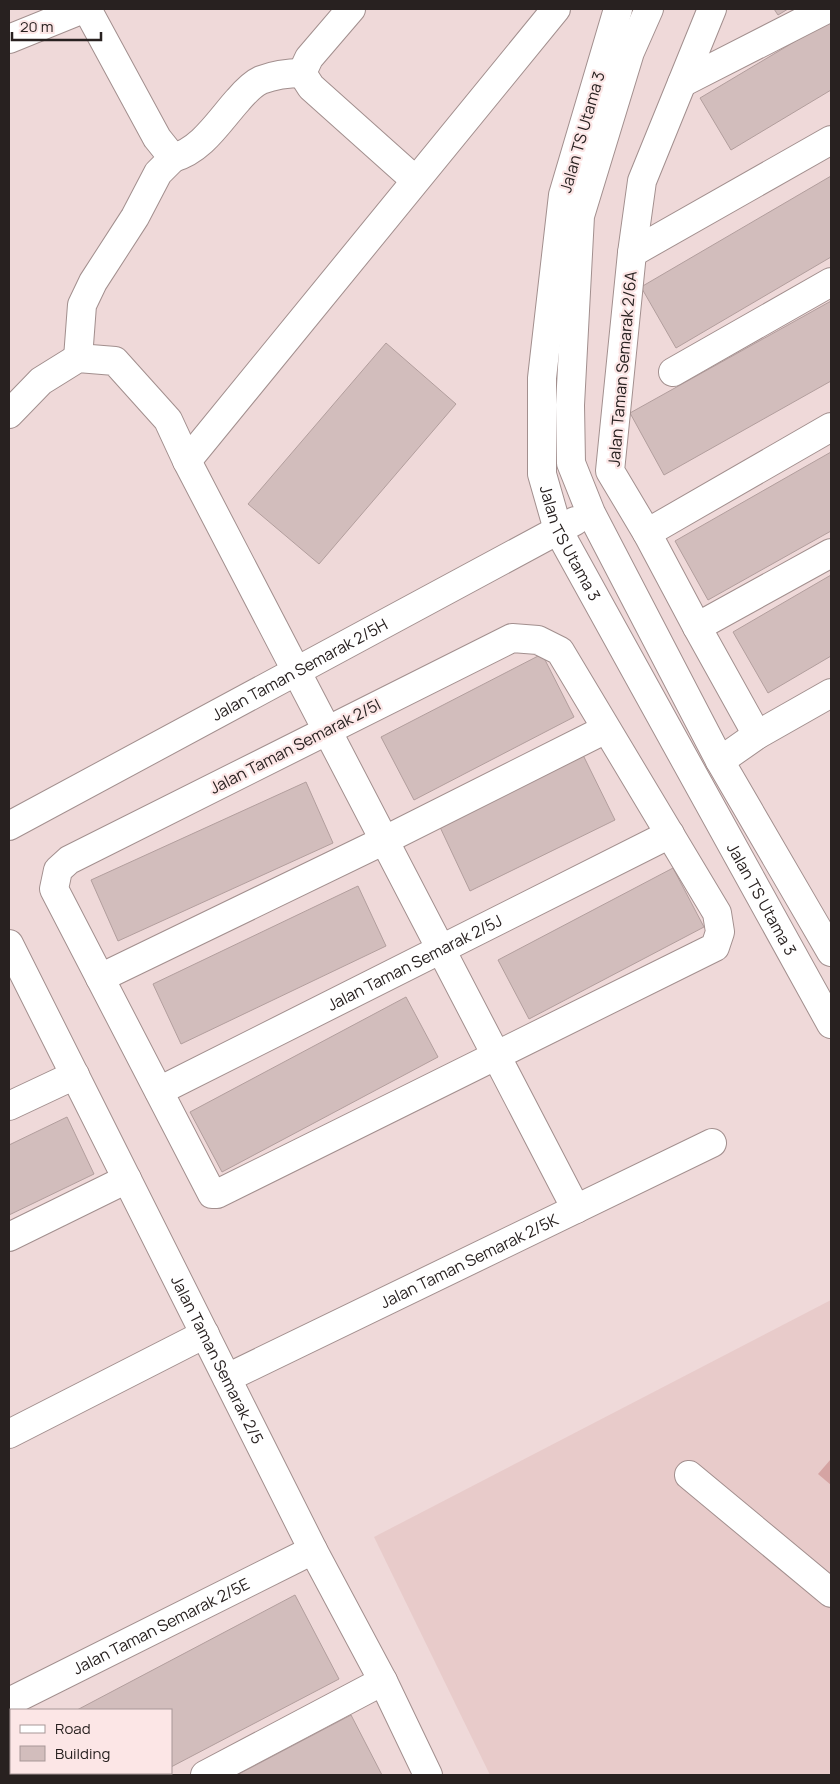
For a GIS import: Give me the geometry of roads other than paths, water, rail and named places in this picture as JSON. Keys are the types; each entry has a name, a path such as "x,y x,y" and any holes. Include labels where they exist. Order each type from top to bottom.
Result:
{"street":[{"path":"9,39 85,9 157,138 173,158"},
{"path":"302,73 309,58 351,9"},
{"path":"186,461 556,9"},
{"name":"Jalan TS Utama 3","path":"618,9 562,195 542,378 542,474 558,530 831,1024"},
{"name":"Jalan TS Utama 3","path":"649,9 630,52 580,216 570,405 571,463 591,513 720,761 831,952"},
{"name":"Jalan Taman Semarak 2/6A","path":"712,9 642,181 632,253 610,471 647,533 757,735"},
{"path":"682,83 827,9"},
{"path":"78,358 82,305 93,282 135,218 158,173 173,158 182,156 199,145 247,90 260,80 285,73 302,73"},
{"path":"302,73 311,87 415,180"},
{"path":"632,253 831,140"},
{"path":"673,372 831,282"},
{"path":"9,414 41,381 78,358 115,361 168,420 186,461 328,730 576,1209"},
{"path":"647,533 831,426"},
{"name":"Jalan Taman Semarak 2/5H","path":"9,826 591,513"},
{"path":"697,627 831,553"},
{"name":"Jalan Taman Semarak 2/5I","path":"100,978 54,889 58,870 69,860 512,638 538,640 560,651 606,729"},
{"path":"720,761 757,735 831,693"},
{"path":"606,729 670,834 717,913 720,932 715,947 217,1194 212,1194 100,978 385,840 606,729"},
{"name":"Jalan Taman Semarak 2/5J","path":"159,1091 670,834"},
{"name":"Jalan Taman Semarak 2/5","path":"12,960 75,1075 313,1550 384,1681 428,1775"},
{"path":"9,1106 75,1075"},
{"name":"Jalan Taman Semarak 2/5K","path":"227,1378 712,1143"},
{"path":"9,1237 127,1179"},
{"path":"9,1434 205,1334"},
{"path":"689,1475 831,1593"},
{"name":"Jalan Taman Semarak 2/5E","path":"9,1702 313,1550"},
{"path":"205,1775 384,1681"}]}
